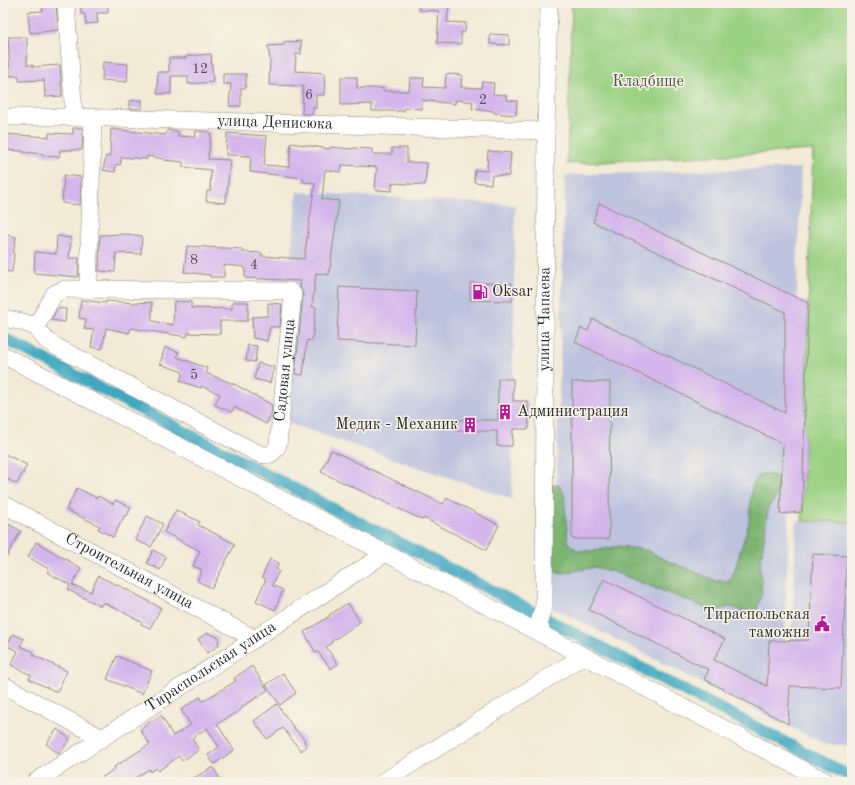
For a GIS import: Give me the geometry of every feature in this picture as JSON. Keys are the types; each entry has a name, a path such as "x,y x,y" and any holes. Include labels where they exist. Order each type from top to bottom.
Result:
{"street":[{"path":"66,3 74,117"},
{"name":"улица Чапаева","path":"542,620 546,131 549,3"},
{"name":"улица Денисюка","path":"3,117 74,117 546,131"},
{"path":"88,290 93,118"},
{"name":"Садовая улица","path":"65,289 287,290 293,294 278,445 269,455 263,455 255,452 58,347 46,340 36,327 54,294 65,289"},
{"path":"3,318 23,322 36,327"},
{"path":"3,355 386,553 542,620 584,656 827,782"},
{"name":"Строительная улица","path":"3,504 255,638"},
{"name":"Тираспольская улица","path":"35,782 386,553"},
{"path":"383,782 584,656"},
{"path":"3,686 102,738"}],"shaded area":[{"path":"801,168 782,723 553,608 565,175"},
{"path":"297,192 515,205 512,499 279,420"},
{"name":"Тираспольская таможня","path":"796,521 852,522 852,745 826,745 789,726"}],"green space":[{"name":"Кладбище","path":"572,3 852,3 852,522 802,521 813,150 567,164"},
{"path":"760,474 770,474 776,477 778,488 776,496 768,508 760,568 762,593 757,609 743,611 730,607 714,611 614,572 595,567 562,573 549,568 548,486 558,484 564,494 568,543 578,551 595,551 619,546 646,550 663,559 717,581 730,581 749,522 752,486"}],"building":[{"path":"42,3 56,3 58,30 30,33 28,12 43,11"},
{"path":"81,3 108,3 108,13 97,13 98,23 86,24 85,14 81,14"},
{"path":"419,3 449,3 447,22 466,23 465,32 461,32 461,44 437,43 439,11 419,10"},
{"path":"490,34 509,35 509,45 490,44"},
{"path":"8,37 27,37 27,65 33,65 33,67 60,65 62,96 45,97 44,80 19,81 19,76 10,76"},
{"path":"301,41 301,54 296,54 295,71 325,73 324,95 316,95 316,108 313,107 313,114 302,114 303,86 269,85 270,61 268,46 284,45 284,42"},
{"path":"211,54 213,82 188,84 188,76 171,76 171,94 157,94 158,72 169,72 169,58 186,58 186,56"},
{"path":"103,62 128,64 127,82 102,80"},
{"path":"223,74 246,74 246,88 241,88 241,106 229,106 231,84 223,84"},
{"path":"446,74 462,75 461,87 481,88 482,82 494,83 493,94 506,95 506,100 517,101 516,115 472,109 473,102 456,100 455,104 422,100 422,109 404,108 404,111 372,111 372,104 341,105 341,77 357,77 357,88 383,88 383,91 409,91 410,78 424,78 423,87 445,88"},
{"path":"142,100 142,109 129,109 129,101"},
{"path":"73,128 83,128 82,150 60,150 59,157 43,156 43,154 23,151 3,150 3,134 49,137 49,133 73,134"},
{"path":"111,129 166,135 167,130 178,131 178,136 195,137 196,131 211,132 208,159 230,160 226,203 206,201 207,191 210,191 211,170 183,167 183,162 147,156 147,159 122,157 120,165 116,164 115,172 103,170 106,156 110,156"},
{"path":"227,133 267,136 264,165 289,167 291,143 330,149 330,147 372,149 372,154 392,154 392,148 407,148 407,162 427,163 425,185 392,183 392,191 375,190 377,167 342,165 341,172 325,170 322,199 339,201 329,275 316,273 312,307 316,307 312,341 307,340 303,375 295,374 303,295 300,287 301,281 245,278 245,267 224,265 224,277 210,277 210,275 184,272 187,246 242,249 242,252 262,253 262,256 304,259 315,183 303,182 304,178 250,172 251,156 226,155"},
{"path":"488,151 511,153 509,176 492,175 491,184 474,182 475,170 487,171"},
{"path":"64,175 81,177 80,205 62,203"},
{"path":"599,203 808,303 802,512 780,514 783,444 575,342 581,328 588,331 593,319 785,413 785,312 593,222"},
{"path":"3,234 16,237 12,272 3,271"},
{"path":"126,234 142,236 141,254 116,253 115,272 99,271 100,235"},
{"path":"57,236 71,238 69,258 79,258 78,277 34,273 35,252 56,254"},
{"path":"470,283 512,283 512,301 470,300"},
{"path":"339,287 417,291 415,345 337,341"},
{"path":"81,300 106,303 106,301 136,303 152,302 152,321 173,325 174,301 191,302 191,308 232,309 232,302 248,302 248,321 220,321 220,334 188,333 187,337 131,328 129,333 106,328 102,349 91,347 94,330 84,329 86,319 79,318"},
{"path":"268,303 282,304 280,327 270,327 267,341 253,338 252,317 268,316"},
{"path":"58,308 66,309 65,322 51,320"},
{"path":"248,345 257,346 255,362 246,361"},
{"path":"165,347 179,352 177,357 207,368 206,373 236,385 272,405 271,415 266,424 234,407 232,412 215,405 220,394 201,386 201,388 180,381 183,372 160,364"},
{"path":"258,363 274,367 270,383 254,379"},
{"path":"498,379 513,379 513,401 528,401 529,429 513,429 512,446 497,446 497,431 457,431 457,420 498,420"},
{"path":"572,382 610,382 609,539 572,539"},
{"path":"331,450 443,504 447,498 499,525 486,550 424,518 423,520 321,472"},
{"path":"3,453 27,465 17,484 3,477"},
{"path":"77,488 97,498 98,496 113,504 115,500 131,507 127,516 125,515 113,537 98,529 100,526 66,510"},
{"path":"176,510 200,522 198,525 235,544 212,588 197,581 202,570 193,566 200,551 164,532"},
{"path":"147,516 163,524 151,547 135,540"},
{"path":"3,521 21,531 3,563"},
{"path":"36,542 81,568 72,585 91,592 98,576 161,608 150,628 141,624 142,622 103,602 101,606 68,590 70,585 47,572 49,569 28,557"},
{"path":"153,550 166,557 160,570 147,563"},
{"path":"813,554 847,556 841,688 790,686 788,724 704,679 709,670 589,610 604,579 725,639 714,660 767,686 769,641 809,640"},
{"path":"270,559 279,563 276,570 279,571 272,585 283,590 275,610 256,601 266,579 262,577"},
{"path":"348,603 360,622 326,647 338,664 331,669 318,652 316,653 304,632"},
{"path":"207,633 218,637 219,645 207,653 198,639"},
{"path":"13,634 24,639 20,646 34,652 33,655 67,671 57,692 29,679 31,675 11,665 18,651 7,646"},
{"path":"117,656 152,671 142,694 107,679"},
{"path":"252,666 268,690 242,707 242,709 217,724 234,750 214,764 208,755 219,747 207,728 192,738 199,750 182,761 179,756 158,771 156,768 150,772 149,769 129,782 95,782 115,769 114,767 150,744 140,730 152,720 161,715 173,736 191,725 181,710 200,697 203,701 236,681 234,678"},
{"path":"283,673 296,693 280,705 266,685"},
{"path":"277,704 294,728 305,740 304,742 307,746 301,751 283,728 267,739 254,721"},
{"path":"57,729 70,739 59,754 46,744"},
{"path":"213,767 220,779 214,782 187,782"}],"waterway":[{"path":"3,338 852,777"}],"place":[{"name":"Oksar","path":"480,292"},
{"name":"Администрация","path":"505,412"},
{"name":"Медик - Механик","path":"470,425"},
{"name":"Тираспольская таможня","path":"822,624"}]}
